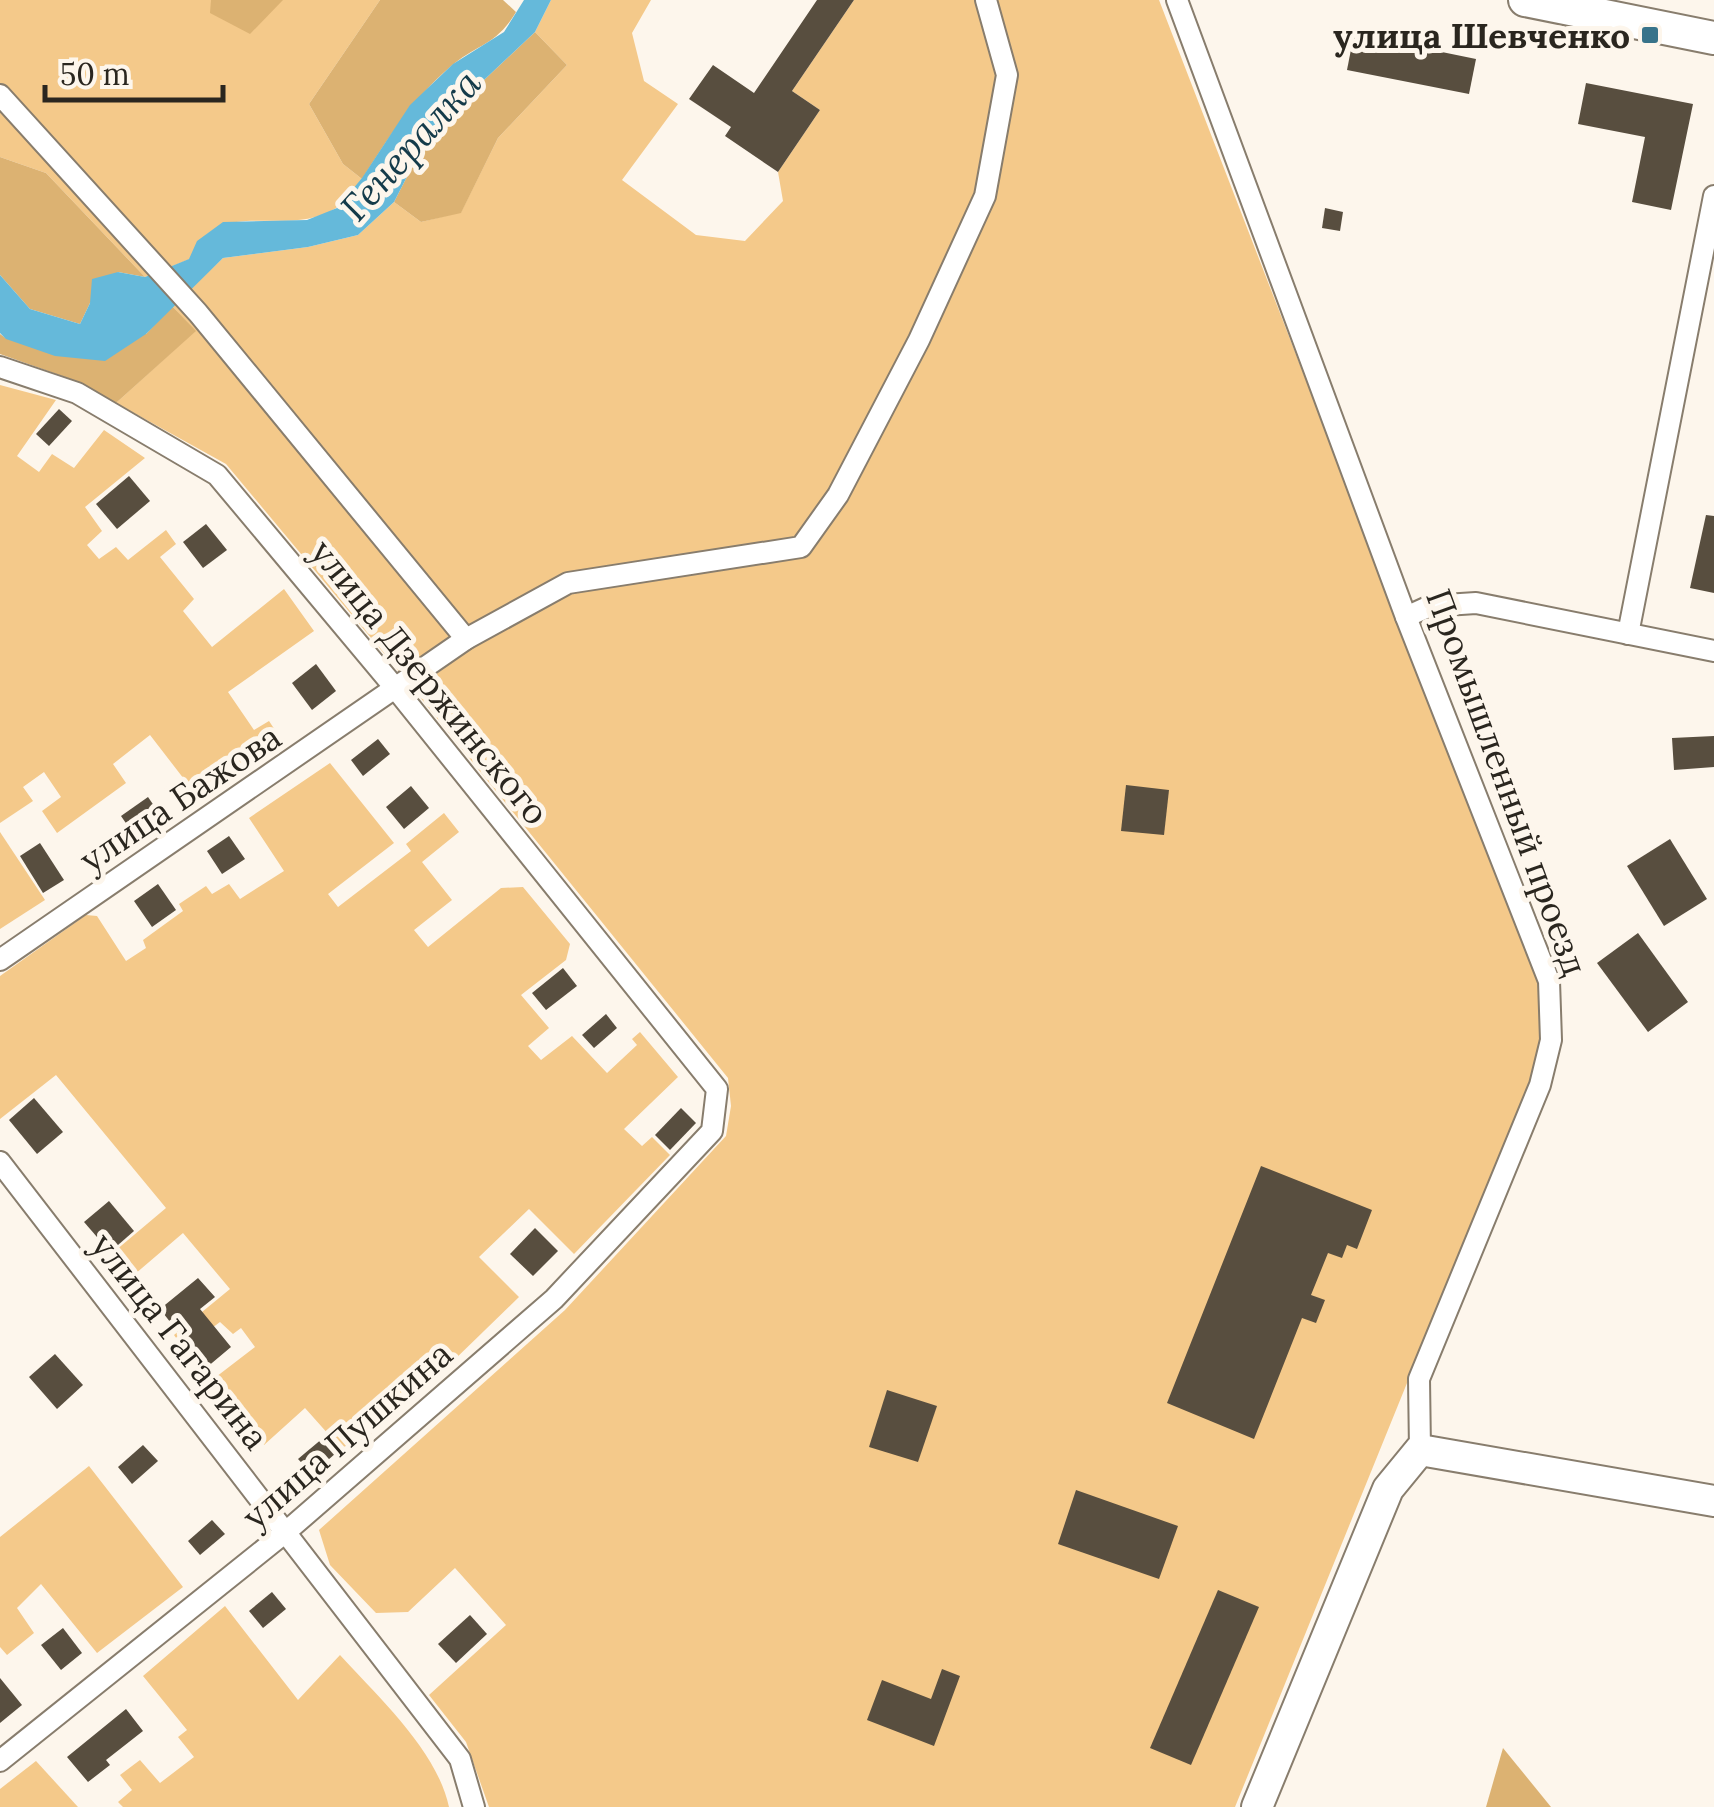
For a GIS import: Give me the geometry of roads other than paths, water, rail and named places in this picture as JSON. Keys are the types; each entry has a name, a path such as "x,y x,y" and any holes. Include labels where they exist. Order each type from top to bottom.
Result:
{"main road":[{"path":"1524,0 1714,38"}],"street":[{"name":"улица Бажова","path":"0,960 466,639 568,583 801,547 838,496 901,375 985,196 1006,76 986,0"},
{"name":"Промышленный проезд","path":"1177,0 1406,617 1549,981 1550,1040 1540,1085 1419,1379 1420,1450"},
{"path":"0,96 198,312 466,639"},
{"path":"1628,634 1714,196"},
{"name":"улица Дзержинского","path":"0,366 77,393 217,475 396,688 718,1089 712,1131"},
{"path":"1406,617 1430,606 1476,604 1714,651"},
{"name":"улица Пушкина","path":"0,1760 288,1531 554,1299 712,1131"},
{"name":"улица Гагарина","path":"0,1162 460,1758 474,1807"},
{"path":"1257,1807 1388,1489 1420,1450 1714,1501"}],"water":[{"name":"Генералка","path":"524,0 551,0 535,32 431,130 394,202 358,235 308,247 223,258 146,334 105,361 55,356 6,339 0,333 0,275 30,309 80,324 90,303 92,279 118,272 145,277 189,259 197,241 223,222 307,220 337,208 362,178 410,105 453,64 504,32"}],"place":[{"name":"улица Шевченко","path":"1650,35"}]}
